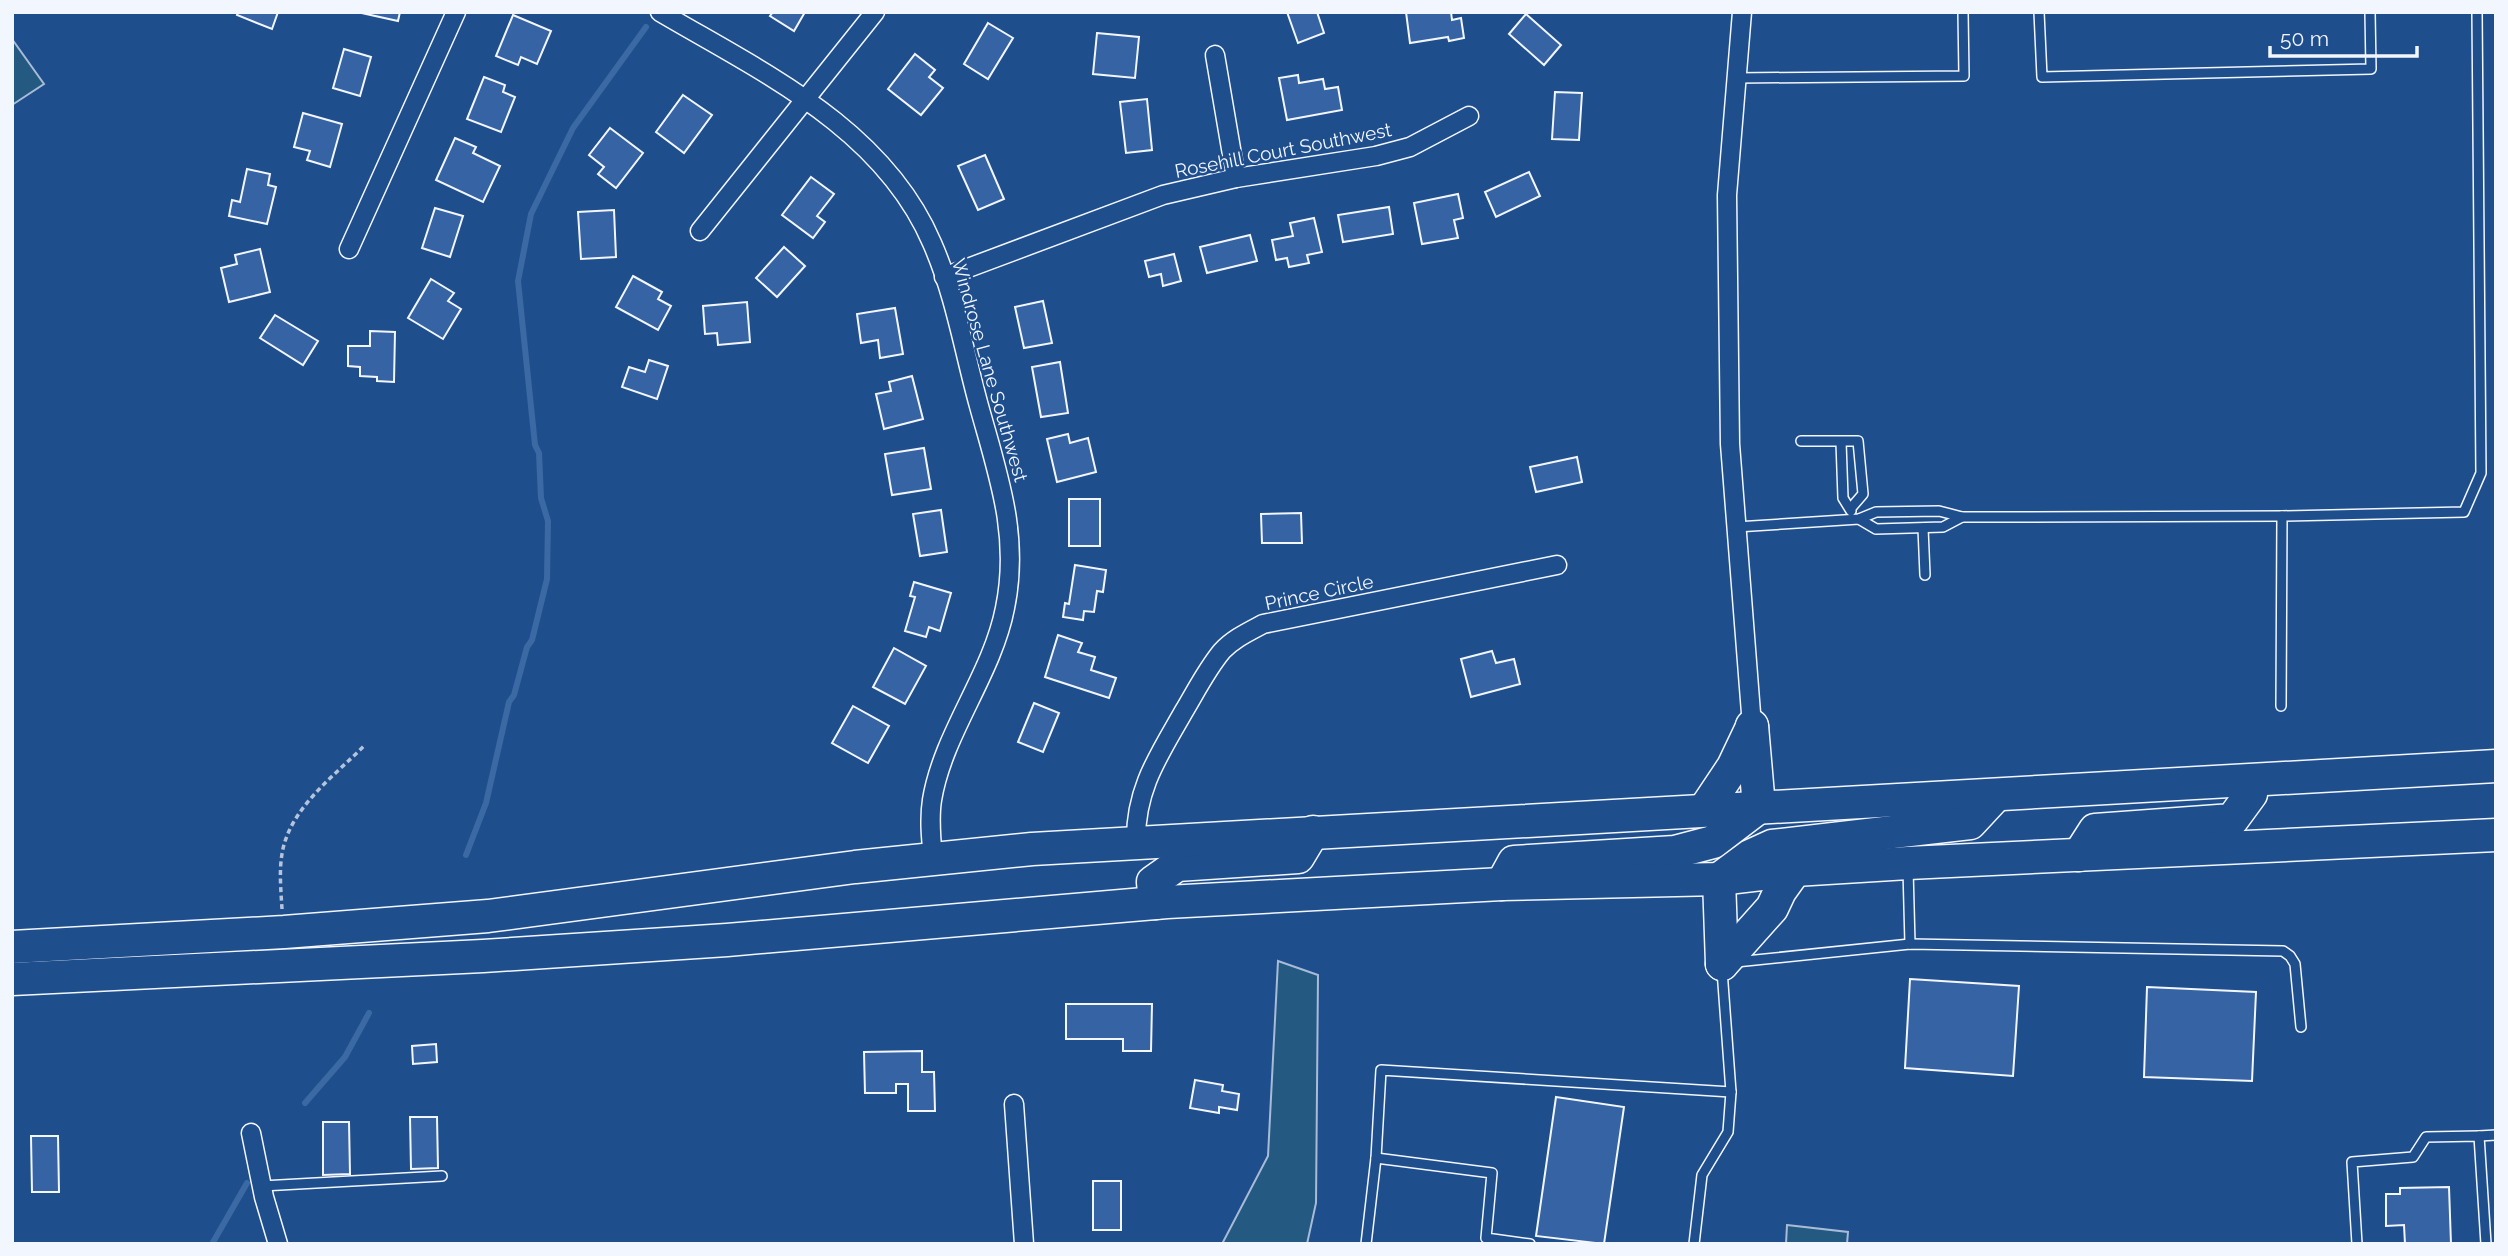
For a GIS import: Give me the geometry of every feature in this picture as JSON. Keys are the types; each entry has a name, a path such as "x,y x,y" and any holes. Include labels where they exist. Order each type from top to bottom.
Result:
{"highway":[{"path":"1752,726 1759,807"},
{"path":"1705,809 1732,767 1752,726"},
{"path":"12,947 284,932 488,916 933,858 1136,842 2496,766"},
{"path":"2079,855 2095,830 2232,820 2251,794 2250,781"},
{"path":"1719,879 1750,856 1772,846 1970,823 1996,794"},
{"path":"1502,884 1514,862 1675,852 1713,842 1759,807"},
{"path":"1155,903 1153,882 1177,865 1298,857 1313,832"},
{"path":"12,979 482,956 727,940 1155,903 1502,884 1719,879 1795,870 1908,863 2496,835"},
{"path":"1722,964 1772,908 1795,870"},
{"path":"1719,879 1722,964"}],"street":[{"path":"349,249 456,12"},
{"name":"Windrose Lane Southwest","path":"660,12 758,70 849,131 880,161 915,210 932,243 944,277 1002,488 1011,537 1011,571 1005,610 993,649 939,776 932,800 930,833 933,858"},
{"path":"700,231 875,12"},
{"path":"1742,12 1727,195 1730,444 1752,726"},
{"path":"1215,55 1236,178"},
{"name":"Rosehill Court Southwest","path":"944,277 1163,195 1236,178 1387,153 1410,147 1469,116"},
{"name":"Prince Circle","path":"1136,842 1136,819 1151,769 1202,680 1222,651 1236,639 1263,624 1558,565"},
{"path":"1014,1104 1024,1244"},
{"path":"251,1133 278,1244"}],"lane":[{"path":"1737,78 1964,76 1963,12"},
{"path":"2039,12 2042,78 2371,69 2370,12"},
{"path":"1736,527 1855,520 1876,512 1939,512 1962,517 2283,516 2464,512 2481,473 2477,12"},
{"path":"1801,441 1858,442 1863,494 1851,508"},
{"path":"1841,442 1843,498 1851,508 1855,520 1876,529 1923,528 1943,527 1962,517"},
{"path":"2281,706 2283,516"},
{"path":"1923,528 1926,575"},
{"path":"1908,863 1910,944"},
{"path":"1694,1244 1702,1175 1728,1132 1731,1092 1722,964 1910,944 2283,951 2295,964 2301,1027"},
{"path":"1366,1244 1376,1158 1381,1070 1731,1092"},
{"path":"2357,1244 2352,1162 2413,1157 2426,1137 2496,1135"},
{"path":"2479,1136 2486,1244"},
{"path":"1376,1158 1492,1173 1486,1238 1530,1244"},
{"path":"262,1186 442,1176"}],"path":[{"path":"284,932 282,854 288,832 304,806 364,746"}],"shaded area":[{"path":"12,39 44,84 12,105"},
{"path":"1278,961 1318,975 1316,1203 1307,1244 1222,1244 1268,1156"},
{"path":"1787,1225 1848,1232 1847,1244 1786,1244"}],"building":[{"path":"238,12 278,12 272,29 237,15"},
{"path":"357,12 400,12 398,21"},
{"path":"773,12 805,12 794,31 770,16"},
{"path":"1287,12 1317,12 1324,33 1298,43"},
{"path":"1406,12 1451,12 1452,20 1461,18 1464,38 1449,41 1448,37 1410,43"},
{"path":"1526,14 1561,45 1544,65 1509,34"},
{"path":"513,15 551,31 537,64 521,57 518,65 496,56"},
{"path":"988,23 1013,38 988,79 964,64"},
{"path":"1097,33 1139,37 1135,78 1093,74"},
{"path":"344,49 371,57 360,96 333,88"},
{"path":"915,54 935,70 929,77 943,88 921,115 888,89"},
{"path":"1298,75 1299,83 1323,79 1325,89 1338,87 1342,110 1287,120 1279,78"},
{"path":"484,77 505,85 503,92 515,97 501,132 467,119"},
{"path":"1555,92 1582,93 1579,140 1552,139"},
{"path":"683,95 712,115 684,153 656,132"},
{"path":"1147,99 1152,150 1126,153 1120,102"},
{"path":"303,113 342,124 330,167 307,160 310,151 294,147"},
{"path":"610,128 643,153 616,188 598,174 604,167 589,155"},
{"path":"455,138 476,147 473,153 500,166 483,202 436,180"},
{"path":"985,155 1004,199 978,210 958,166"},
{"path":"247,169 270,174 268,185 276,187 267,224 229,216 232,200 240,202"},
{"path":"1529,172 1540,196 1496,217 1485,192"},
{"path":"811,177 834,194 817,216 825,222 813,238 782,215"},
{"path":"1458,194 1463,218 1454,220 1458,238 1422,244 1414,203"},
{"path":"1389,207 1393,234 1343,242 1338,215"},
{"path":"435,208 463,216 450,257 422,248"},
{"path":"614,210 616,257 581,259 578,212"},
{"path":"1314,218 1322,252 1307,255 1309,263 1289,267 1287,258 1276,260 1272,240 1293,236 1290,223"},
{"path":"1250,235 1257,261 1207,273 1200,247"},
{"path":"784,247 805,266 777,297 756,278"},
{"path":"260,249 270,292 229,302 221,268 237,264 235,255"},
{"path":"1174,254 1181,281 1163,286 1161,274 1149,277 1145,261"},
{"path":"633,276 662,292 658,299 671,306 658,330 616,307"},
{"path":"431,279 454,293 448,301 461,309 443,339 408,318"},
{"path":"1043,301 1052,343 1024,348 1015,307"},
{"path":"747,302 750,342 718,345 717,333 705,334 703,306"},
{"path":"895,308 903,354 880,358 878,340 861,343 857,314"},
{"path":"275,315 318,341 303,365 260,338"},
{"path":"370,331 395,332 394,382 360,376 360,367 348,366 348,346 370,346"},
{"path":"649,360 668,366 657,399 622,387 629,367 645,372"},
{"path":"1060,362 1068,413 1041,417 1032,367"},
{"path":"912,376 923,419 884,429 876,394 891,391 889,382"},
{"path":"1068,434 1070,443 1088,438 1096,472 1057,482 1047,439"},
{"path":"924,448 931,489 892,495 885,454"},
{"path":"1577,457 1582,482 1536,492 1530,467"},
{"path":"1069,499 1100,499 1100,546 1069,546"},
{"path":"941,510 947,552 920,556 913,514"},
{"path":"1301,513 1302,543 1262,543 1261,514"},
{"path":"1075,565 1106,570 1103,592 1097,591 1094,612 1084,611 1083,620 1063,617 1065,603 1069,604"},
{"path":"914,582 951,593 940,631 929,627 926,637 905,631 915,597 910,596"},
{"path":"1058,635 1082,643 1078,652 1095,657 1091,670 1116,678 1109,698 1045,677"},
{"path":"894,648 926,666 905,704 873,687"},
{"path":"1492,651 1496,663 1514,659 1520,684 1471,697 1461,659"},
{"path":"1034,703 1059,713 1043,752 1018,742"},
{"path":"853,706 889,726 868,763 832,743"},
{"path":"1910,979 2019,986 2013,1076 1905,1068"},
{"path":"2147,987 2256,992 2252,1081 2144,1077"},
{"path":"1066,1004 1152,1004 1151,1051 1123,1051 1123,1039 1066,1039"},
{"path":"436,1044 437,1062 413,1064 412,1046"},
{"path":"922,1051 922,1072 934,1072 935,1111 908,1111 908,1084 896,1084 896,1093 865,1093 864,1052"},
{"path":"1195,1080 1223,1085 1222,1091 1239,1094 1237,1110 1219,1107 1219,1113 1190,1108"},
{"path":"1556,1097 1624,1107 1604,1244 1536,1236"},
{"path":"410,1117 437,1117 438,1168 411,1169"},
{"path":"323,1122 349,1122 350,1174 323,1175"},
{"path":"31,1136 58,1136 59,1192 32,1192"},
{"path":"1093,1181 1121,1181 1121,1230 1093,1230"},
{"path":"2449,1187 2451,1244 2405,1244 2404,1225 2386,1226 2386,1194 2400,1194 2400,1188"}],"waterway":[{"path":"466,855 486,803 509,702 514,695 527,647 532,640 547,579 548,521 541,498 539,453 535,445 518,281 531,214 573,128 646,27"},
{"path":"305,1103 345,1057 369,1013"},
{"path":"212,1244 247,1183"}]}
